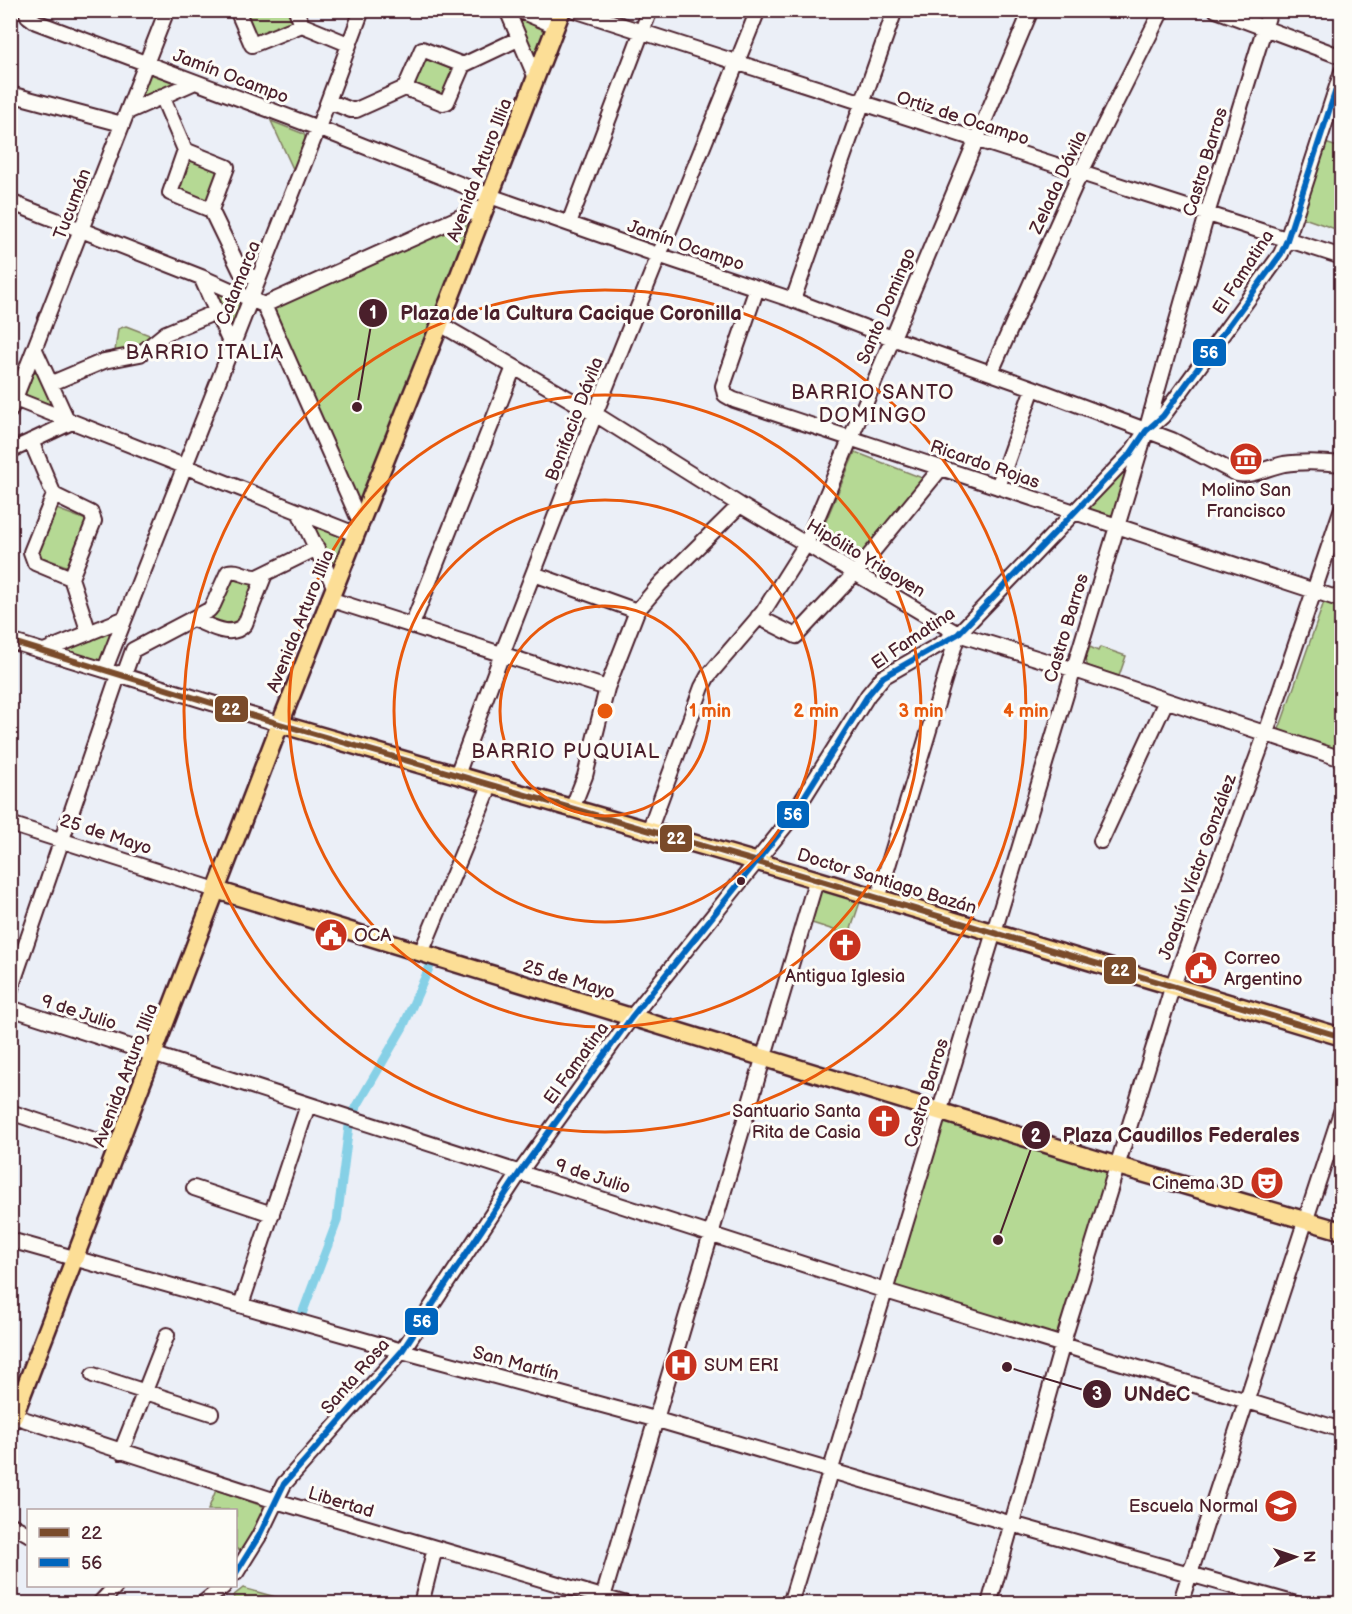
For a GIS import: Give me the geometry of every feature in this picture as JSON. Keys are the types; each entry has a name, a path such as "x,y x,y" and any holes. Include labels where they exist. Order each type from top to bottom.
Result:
{"main road":[{"name":"Avenida Arturo Illia","path":"11,1418 118,1148 280,724 559,18"},
{"name":"Doctor Santiago Bazán","path":"280,724 758,862 1341,1037"},
{"name":"25 de Mayo","path":"216,890 1118,1166 1341,1231"}],"street":[{"name":"Jamín Ocampo","path":"26,10 28,16 36,22 318,128 488,201 569,224 793,300 1172,440 1229,470 1244,475 1299,462 1341,464"},
{"name":"Tucumán","path":"12,408 168,10"},
{"path":"237,10 252,45 302,24"},
{"path":"296,10 302,24 348,44"},
{"name":"Catamarca","path":"105,669 318,128 362,10"},
{"path":"507,10 536,78"},
{"path":"518,10 559,18"},
{"name":"Ortiz de Ocampo","path":"574,10 863,105 1341,257"},
{"path":"569,224 650,10"},
{"name":"Bonifacio Dávila","path":"457,775 595,414 758,10"},
{"path":"793,300 895,10"},
{"name":"Santo Domingo","path":"649,831 708,676 758,617 806,544 1031,10"},
{"name":"Zelada Dávila","path":"991,372 1080,174 1162,10"},
{"path":"1216,10 1341,57"},
{"name":"Castro Barros","path":"790,1604 1146,431 1207,214 1270,10"},
{"path":"405,87 443,103 447,102 464,65 518,39"},
{"path":"328,101 356,110 405,87 422,49 464,65"},
{"name":"El Famatina","path":"520,1172 631,1018 789,821 861,705 883,677 958,634 1131,453 1146,431 1168,409 1281,254 1341,70"},
{"path":"10,94 125,118 162,96 195,82"},
{"path":"162,96 185,150 170,193 211,210 241,272 258,279"},
{"path":"185,150 227,167 211,210"},
{"path":"10,202 264,304 488,201"},
{"path":"201,277 232,347"},
{"name":"Ricardo Rojas","path":"757,288 723,386 725,395 734,400 1116,528 1341,600"},
{"path":"264,304 358,528"},
{"path":"52,383 104,361 140,354 166,333 216,312"},
{"name":"Hipólito Yrigoyen","path":"440,324 595,414 740,505 958,634 1072,669 1341,759"},
{"path":"35,350 70,421"},
{"path":"412,625 514,367"},
{"path":"998,487 1034,388"},
{"path":"12,408 70,421 299,512 358,528"},
{"path":"10,451 70,421"},
{"path":"31,441 54,495 91,513 94,521 71,578 89,633"},
{"path":"758,617 796,636 856,572 941,468"},
{"path":"54,495 31,552 32,560 71,578"},
{"path":"572,809 585,776 606,688 637,611 661,583 740,505"},
{"name":"Joaquín Víctor González","path":"989,1604 1062,1344 1172,988 1266,733 1341,508"},
{"path":"299,512 317,548 332,592 412,625 606,688"},
{"path":"10,991 62,840 122,674 133,650 206,613 213,605 228,572 236,571 255,578 317,548"},
{"path":"193,619 225,631 241,629 265,574"},
{"path":"534,574 637,611"},
{"path":"44,651 123,620"},
{"path":"878,898 958,634"},
{"name":"Doctor Santiago Bazán","path":"10,641 280,724"},
{"path":"1101,841 1166,701"},
{"path":"421,953 490,786"},
{"name":"25 de Mayo","path":"10,824 216,890"},
{"path":"602,1600 816,881"},
{"name":"9 de Julio","path":"10,1008 886,1291 1341,1430"},
{"path":"241,1305 308,1105"},
{"path":"1180,1604 1341,1109"},
{"path":"10,1113 118,1148"},
{"name":"Santa Rosa","path":"237,1571 259,1536 288,1479 402,1351 520,1172"},
{"path":"194,1188 272,1214"},
{"name":"San Martín","path":"10,1240 402,1351 654,1419 1296,1604"},
{"path":"121,1452 167,1335"},
{"path":"93,1375 211,1413"},
{"name":"Libertad","path":"11,1418 602,1600 626,1604"},
{"path":"10,1524 27,1533"},
{"path":"421,1604 435,1548"},
{"path":"99,1604 114,1587"},
{"path":"202,1604 223,1587"}],"green space":[{"path":"241,11 292,11 296,20 253,39"},
{"path":"513,16 541,28 545,36 534,63"},
{"path":"426,55 456,67 445,97 414,85"},
{"path":"152,72 182,84 134,104 146,74"},
{"path":"271,121 304,134 307,144 294,171"},
{"path":"1322,142 1341,148 1341,231 1301,217"},
{"path":"187,157 222,170 209,204 174,191"},
{"path":"472,218 360,505 272,309"},
{"path":"213,289 241,300 230,329"},
{"path":"126,326 152,336 130,351 115,351 118,329"},
{"path":"36,366 54,408 25,395"},
{"path":"855,452 925,479 859,560 819,537"},
{"path":"1127,469 1111,521 1085,510"},
{"path":"54,508 86,520 69,567 36,555"},
{"path":"312,523 346,538 332,569"},
{"path":"233,578 254,585 239,622 229,626 209,620 216,614"},
{"path":"1325,599 1341,605 1341,756 1277,735"},
{"path":"107,631 111,635 101,660 94,662 61,649"},
{"path":"1090,647 1098,651 1100,647 1126,656 1119,676 1088,666 1085,660"},
{"path":"821,888 861,899 849,935 809,922"},
{"path":"942,1118 1111,1169 1060,1339 891,1289"},
{"path":"216,1490 265,1507 241,1552 237,1549 237,1509 208,1509"},
{"path":"243,1588 297,1603 238,1603 233,1596"}],"waterway":[{"path":"299,1322 337,1221 350,1118 403,1027 434,957"}],"transit line":[{"name":"56","path":"237,1571 259,1536 284,1484 402,1351 520,1172 631,1018 789,821 868,695 883,677 958,634 1131,453 1146,431 1163,416 1281,254 1342,71"},
{"name":"22","path":"10,641 280,724 758,862 1342,1037"}],"place":[{"name":"Plaza de la Cultura Cacique Coronilla","path":"357,407"},
{"name":"Molino San Francisco","path":"1246,459"},
{"name":"OCA","path":"331,935"},
{"name":"Antigua Iglesia","path":"845,945"},
{"name":"Correo Argentino","path":"1201,968"},
{"name":"Santuario Santa Rita de Casia","path":"884,1121"},
{"name":"Cinema 3D","path":"1267,1183"},
{"name":"Plaza Caudillos Federales","path":"998,1240"},
{"name":"SUM ERI","path":"681,1365"},
{"name":"UNdeC","path":"1007,1367"},
{"name":"Escuela Normal","path":"1281,1506"}],"district":[{"name":"BARRIO ITALIA","path":"205,352"},
{"name":"BARRIO SANTO DOMINGO","path":"873,404"},
{"name":"BARRIO PUQUIAL","path":"566,751"}]}
